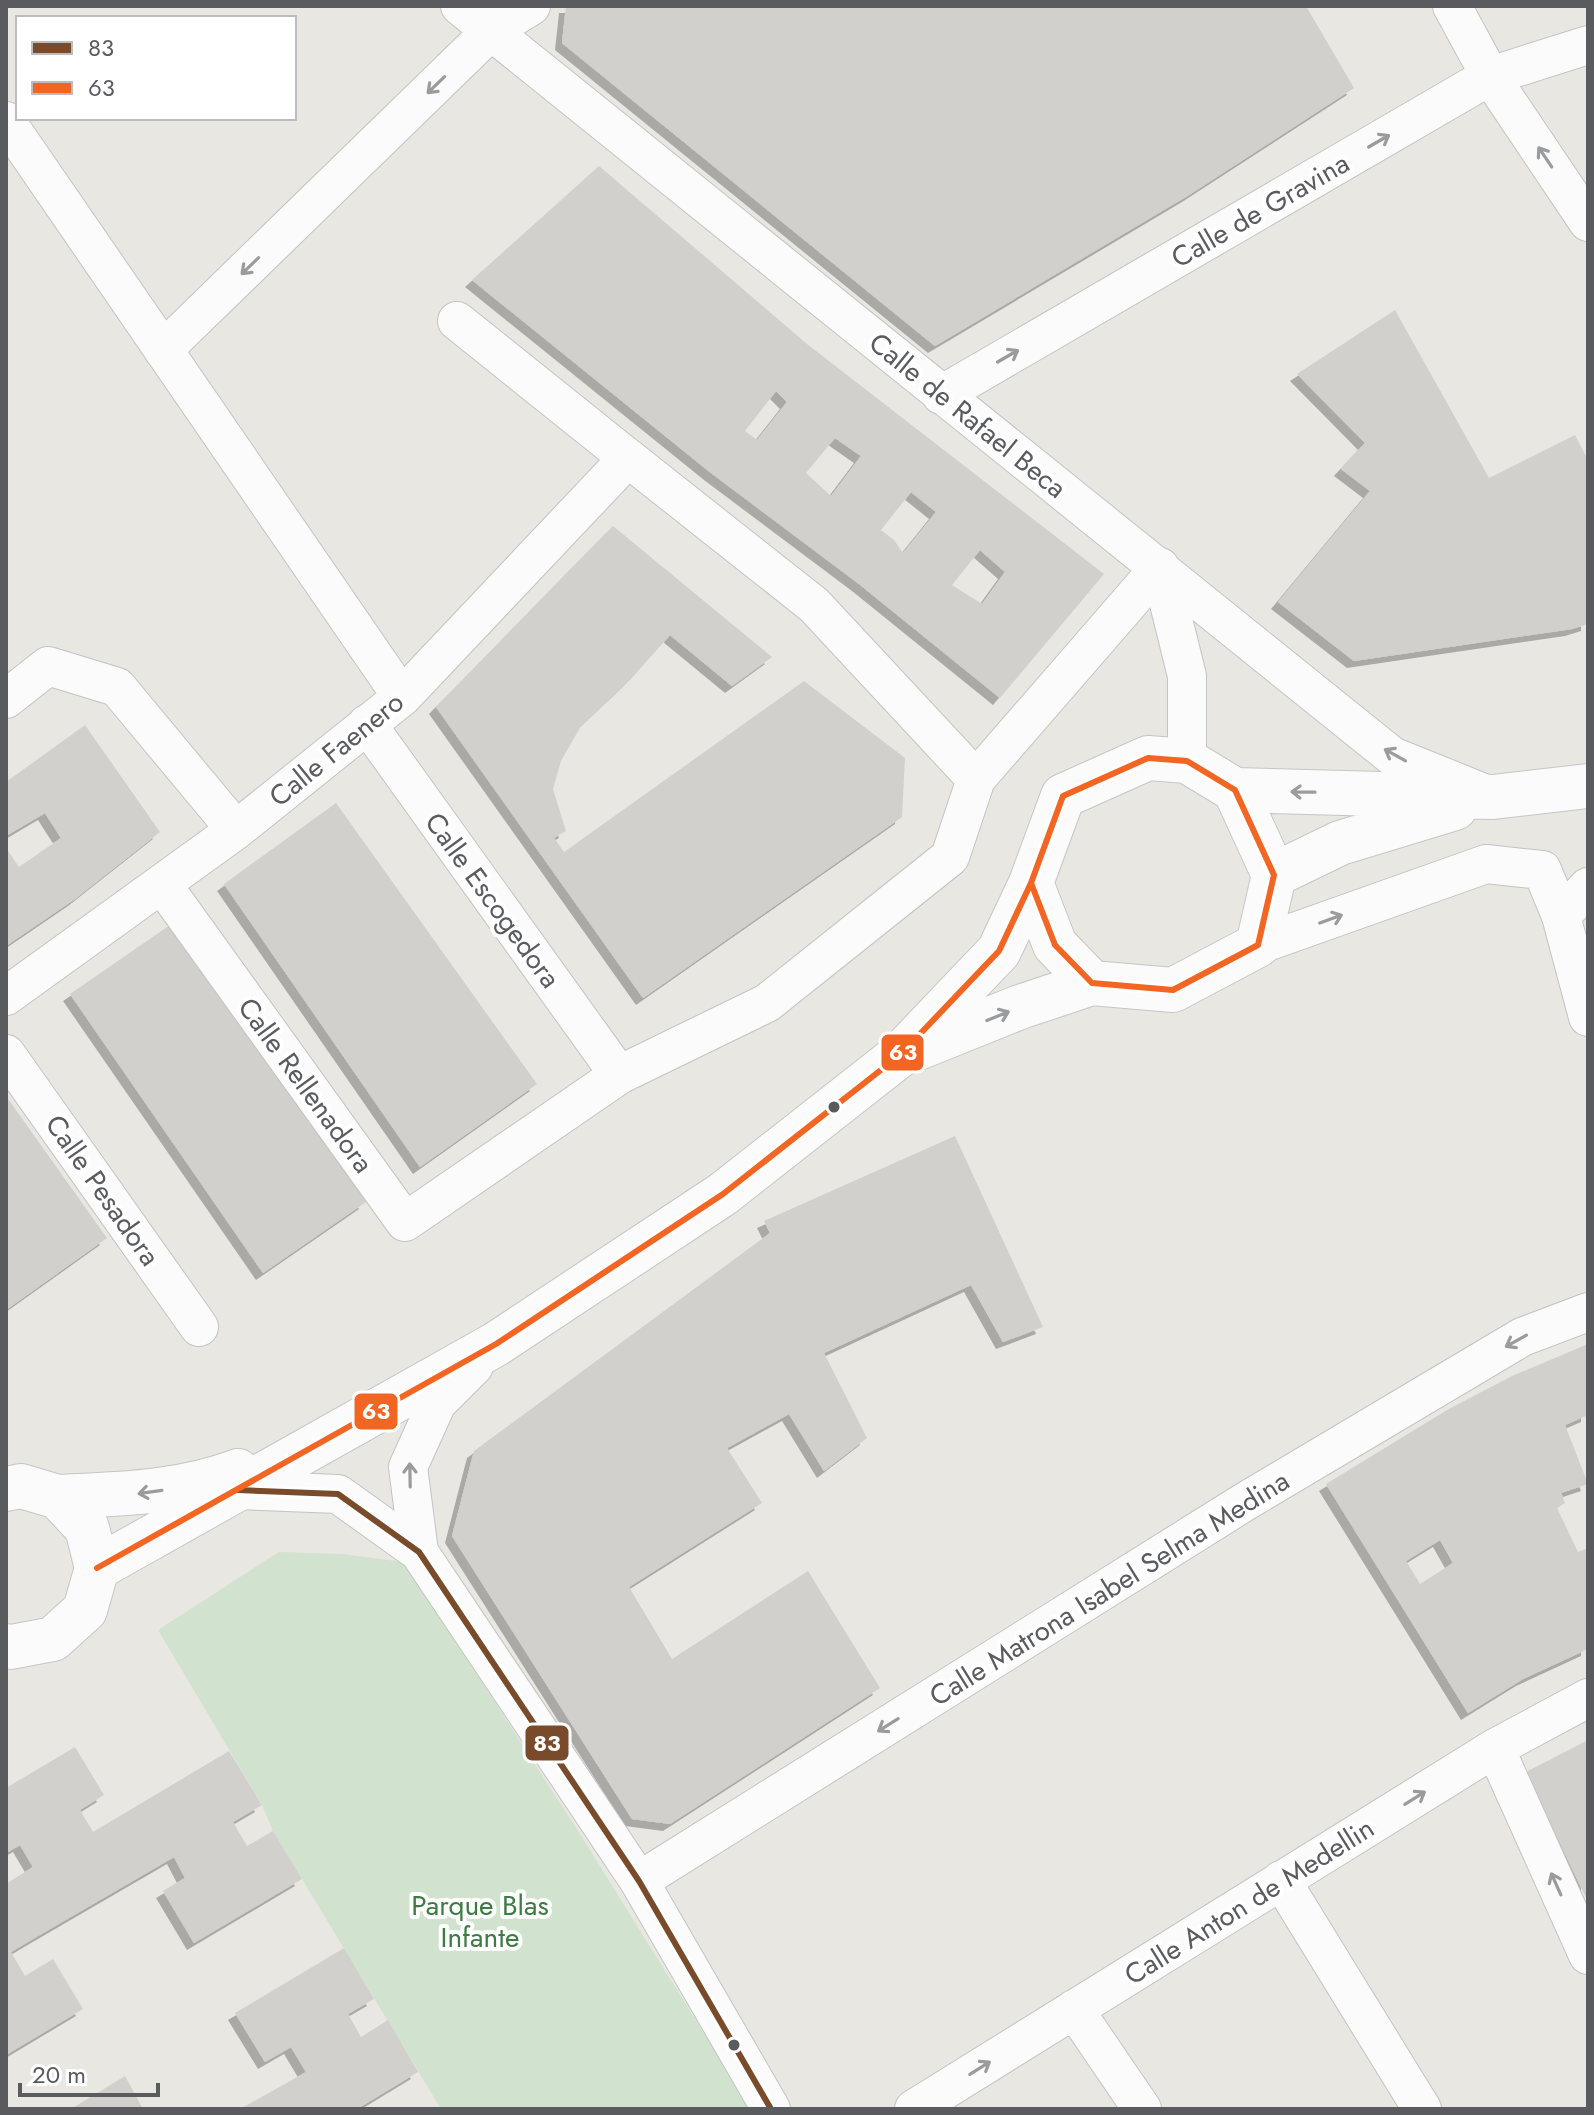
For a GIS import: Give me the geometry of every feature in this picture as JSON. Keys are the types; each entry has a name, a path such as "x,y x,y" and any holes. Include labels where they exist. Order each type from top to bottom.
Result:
{"main road":[{"path":"97,1568 496,1344 723,1194 900,1055 999,951 1031,883 1063,796 1148,758 1187,761 1235,790 1493,797 1588,786"},
{"path":"900,1055 1020,1007 1092,983 1173,990 1258,945 1274,875 1235,790"},
{"path":"1274,875 1340,843 1493,797"},
{"path":"1031,883 1055,945 1092,983"},
{"path":"23,1486 134,1494 204,1484 330,1436"},
{"path":"6,1646 53,1639 85,1610 97,1568 87,1528 23,1486"}],"street":[{"name":"Calle de Rafael Beca","path":"460,6 1392,756 1493,797"},
{"path":"163,350 492,30 531,6"},
{"path":"1452,6 1490,76 1588,222"},
{"name":"Calle de Gravina","path":"941,395 1490,76 1588,45"},
{"path":"6,121 402,697"},
{"path":"457,321 814,605 976,779"},
{"name":"Calle Faenero","path":"6,996 236,830 402,697 628,458"},
{"path":"1160,567 1187,676 1187,761"},
{"path":"619,1075 767,1003 950,857 976,779 1160,567"},
{"path":"6,699 48,666 117,687 236,830"},
{"name":"Calle Escogedora","path":"367,724 619,1075"},
{"path":"1258,945 1486,864 1542,870 1561,916 1588,1017"},
{"name":"Calle Rellenadora","path":"162,884 405,1222 619,1075"},
{"path":"1561,916 1588,887"},
{"name":"Calle Pesadora","path":"6,1054 199,1327"},
{"name":"Calle Matrona Isabel Selma Medina","path":"639,1881 1272,1485 1522,1337 1588,1312"},
{"path":"419,1552 408,1467 437,1403 496,1344"},
{"path":"238,1490 338,1494 419,1552 639,1881 771,2109"},
{"name":"Calle Anton de Medellin","path":"914,2109 1495,1748 1588,1698"},
{"path":"1495,1748 1588,1955"},
{"path":"1281,1880 1422,2109"},
{"path":"1074,2009 1142,2109"}],"green space":[{"name":"Parque Blas Infante","path":"279,1552 342,1554 404,1562 580,1834 751,2109 441,2109 273,1831 262,1805 158,1630"}],"building":[{"path":"566,6 1306,6 1354,88 1189,195 935,346 562,43"},
{"path":"599,166 807,344 1104,574 1000,698 859,584 711,473 472,280","holes":["776,391 787,402 757,440 745,431","835,438 861,456 831,496 806,473","911,492 936,512 903,553 894,540 881,530","980,550 1005,572 982,604 952,585"]},
{"path":"1395,310 1489,478 1575,435 1588,460 1588,624 1572,629 1354,661 1278,602 1370,491 1341,469 1365,443 1297,374"},
{"path":"613,526 772,657 732,686 670,635 630,680 581,726 561,761 553,789 566,831 554,838 564,852 804,681 905,758 902,817 643,998 436,707"},
{"path":"85,725 160,832 75,899 6,946 6,848 19,867 61,838 45,813 6,836 6,782"},
{"path":"336,803 537,1084 420,1167 224,884"},
{"path":"173,923 366,1202 263,1273 70,994"},
{"path":"6,1096 107,1238 6,1310"},
{"path":"955,1136 1043,1327 1003,1342 971,1285 824,1353 867,1438 824,1471 789,1414 727,1448 762,1503 629,1587 672,1659 808,1571 880,1688 670,1824 632,1819 452,1536 474,1451 770,1233 764,1221"},
{"path":"1588,1344 1588,1415 1565,1425 1588,1484 1561,1493 1565,1503 1557,1508 1578,1552 1588,1548 1588,1649 1523,1679 1468,1713 1326,1484 1447,1410 1512,1376","holes":["1440,1540 1453,1563 1420,1584 1406,1561"]},
{"path":"1588,1740 1588,1902 1526,1772"},
{"path":"75,1747 104,1795 80,1810 93,1832 229,1751 262,1805 233,1822 247,1846 273,1831 302,1879 194,1943 163,1891 185,1878 174,1857 11,1952 25,1976 53,1959 83,2009 6,2055 6,1884 33,1867 20,1845 6,1853 6,1788"},
{"path":"344,1948 374,1999 348,2014 361,2037 388,2020 418,2072 357,2109 240,2109 306,2072 291,2047 265,2062 235,2013"},
{"path":"125,2076 143,2109 71,2109"}],"transit line":[{"name":"63","path":"97,1568 496,1344 723,1194 900,1055 999,951 1031,883 1063,796 1148,758 1187,761 1235,790 1274,875 1258,945 1173,990 1092,983 1055,945 1031,883"},
{"name":"83","path":"238,1490 338,1494 419,1552 639,1881 771,2109"}]}
